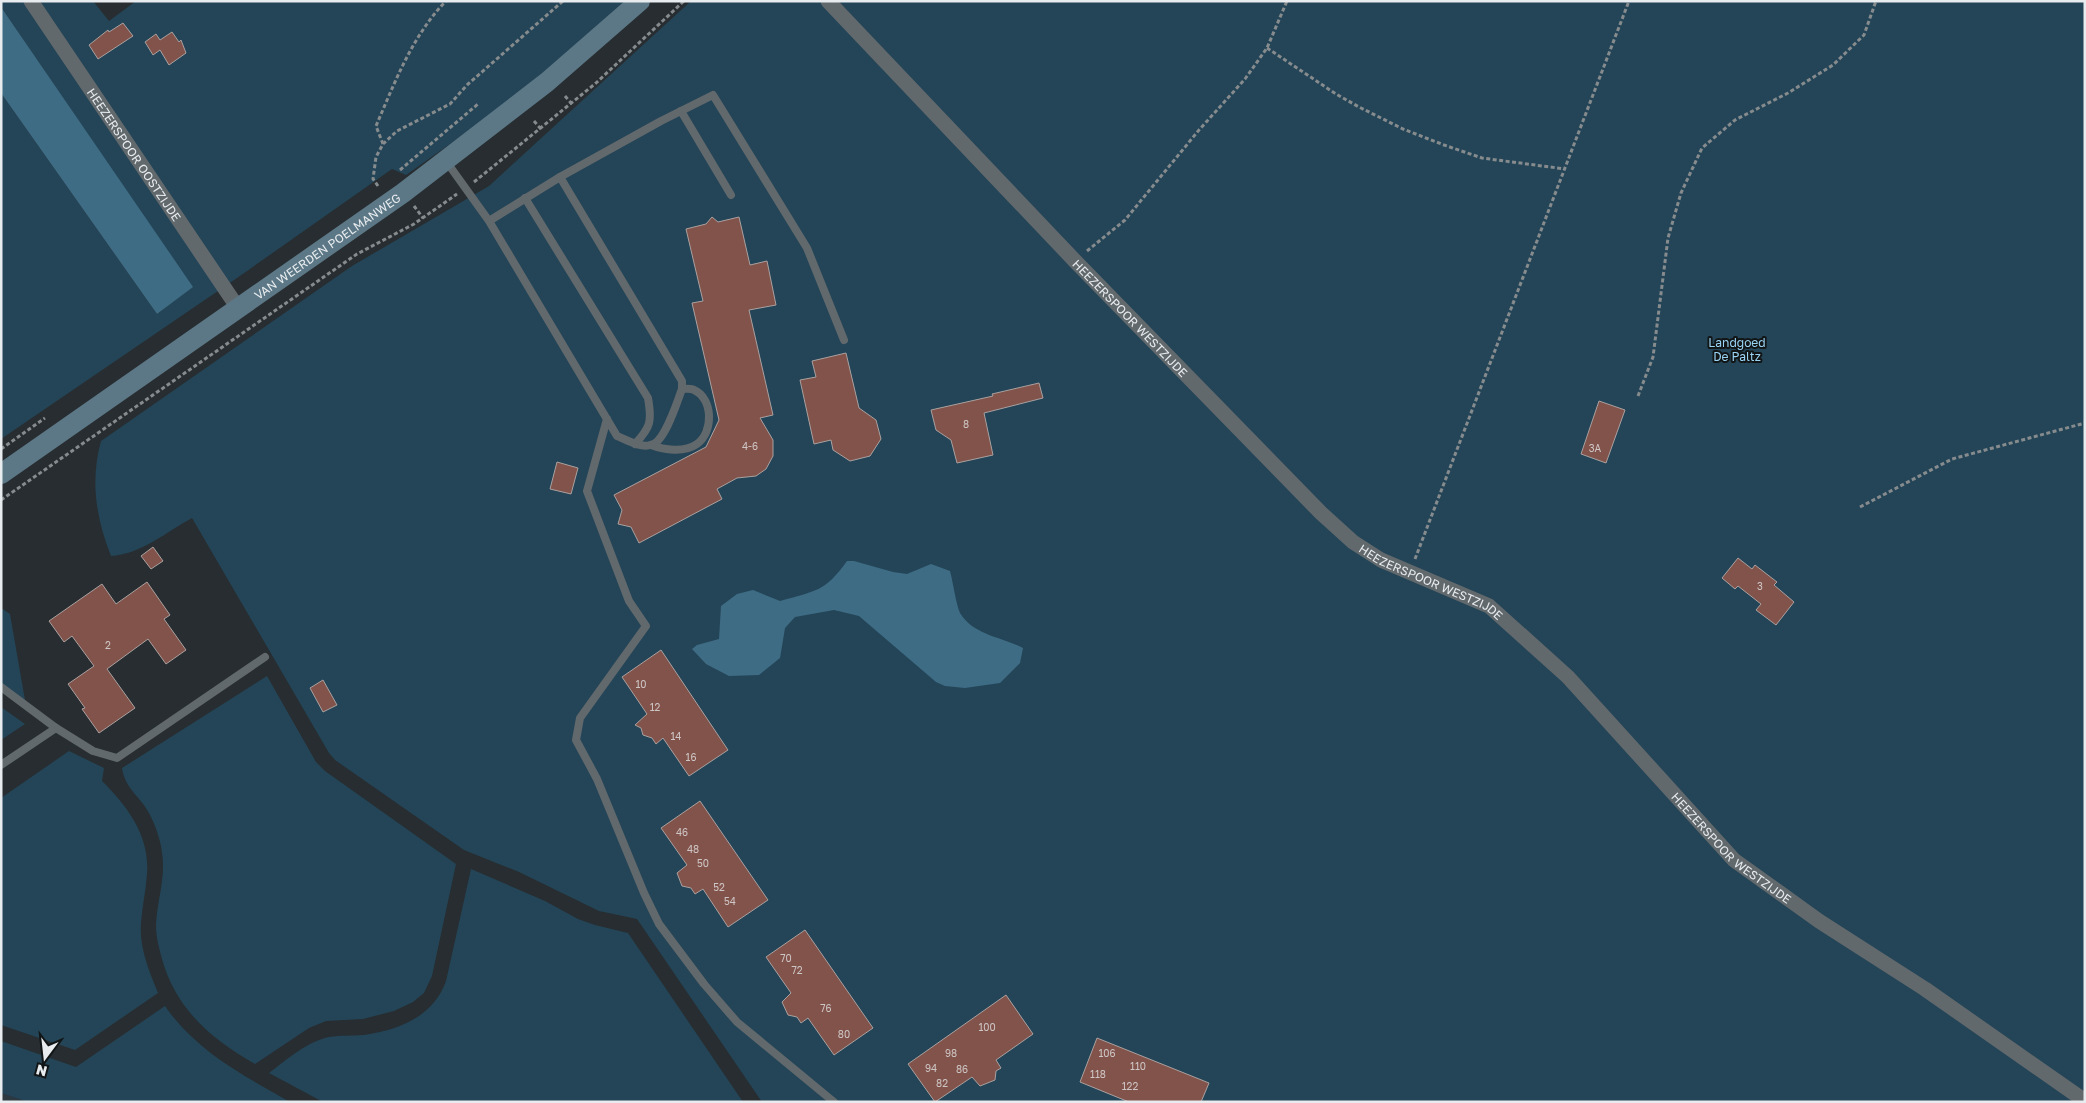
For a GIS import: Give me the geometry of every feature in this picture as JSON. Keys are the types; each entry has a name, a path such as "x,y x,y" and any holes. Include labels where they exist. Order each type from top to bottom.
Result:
{"main road":[{"name":"VAN WEERDEN POELMANWEG","path":"1,474 403,193 547,82 640,1"}],"street":[{"name":"HEEZERSPOOR OOSTZIJDE","path":"31,1 238,308"},
{"name":"HEEZERSPOOR WESTZIJDE","path":"828,1 1074,261 1341,531 1380,560 1411,571 1489,606 1568,677 1734,860 1819,921 1925,989 2085,1101"}],"lane":[{"path":"489,221 560,177 713,95 807,248 844,340"},
{"path":"681,111 731,195"},
{"path":"445,160 489,221 617,436 635,444 651,445 671,450 697,444 704,436 709,421 708,406 705,399 694,389 682,389"},
{"path":"560,177 682,381 682,389 664,432 660,440 651,445"},
{"path":"525,198 648,398 651,412 648,430 635,444"},
{"path":"607,419 587,491 628,601 646,626 580,718 576,740 597,779 644,892 660,924 704,984 737,1022 834,1102"},
{"path":"1,687 56,728 93,751 117,758 265,657"},
{"path":"1,765 56,728"}],"path":[{"path":"383,144 376,126 393,86 417,39 446,1"},
{"path":"378,186 373,179 376,157 383,144 397,132 450,104 467,85 563,1"},
{"path":"1,500 357,254 423,218 465,189 572,104 632,51 684,1"},
{"path":"1074,261 1125,220 1199,130 1245,79 1267,48 1286,1"},
{"path":"1411,571 1629,1"},
{"path":"1638,396 1653,357 1668,238 1681,193 1702,148 1735,120 1788,94 1833,65 1864,35 1876,1"},
{"path":"1267,48 1359,107 1444,145 1482,158 1565,169"},
{"path":"565,96 572,104"},
{"path":"396,174 478,104"},
{"path":"534,121 541,129"},
{"path":"1860,507 1952,459 2085,423"}],"shaded area":[{"path":"1,7 193,287 157,314 1,93"},
{"path":"847,561 907,574 931,564 950,571 960,613 972,626 980,631 1023,648 1020,663 1000,683 965,688 945,686 936,682 859,616 834,610 795,617 785,628 780,658 759,675 729,676 706,664 692,649 697,645 719,639 721,606 737,594 753,590 780,601 802,595 825,585"},
{"path":"1,1093 28,1102 1,1102"}],"green space":[{"path":"1,1 93,1 109,21 136,1 632,1 561,66 406,175 392,169 237,278 1,439 1,93 157,314 192,287 1,7"},
{"name":"Landgoed De Paltz","path":"691,1 2085,1 2085,1102 762,1102 637,919 599,911 519,872 464,850 335,760 329,753 192,518 143,547 111,556 98,513 95,485 101,441 352,266 489,186"},
{"path":"1,608 10,614 26,706 1,688"},
{"path":"267,676 316,762 325,771 456,864 432,976 424,993 413,1002 394,1011 363,1019 326,1021 309,1028 255,1064 224,1044 197,1021 176,993 168,977 156,929 163,871 160,843 151,817 126,782 122,768"},
{"path":"1,707 25,724 1,740"},
{"path":"69,751 104,768 102,781 128,812 141,835 147,860 141,932 148,968 158,993 75,1050 1,1025 1,798"},
{"path":"471,869 545,901 578,919 628,933 743,1102 323,1102 269,1073 313,1042 329,1037 364,1035 390,1029 414,1019 433,1004 446,981"},
{"path":"165,1006 191,1037 206,1049 238,1072 290,1102 28,1102 1,1093 1,1041 76,1067"}],"building":[{"path":"123,23 133,36 98,59 89,45 108,30 109,32"},
{"path":"172,32 179,42 181,40 186,53 169,65 160,50 153,55 145,42 156,34 160,40"},
{"path":"712,217 718,222 739,217 750,265 767,261 776,305 749,310 773,415 760,418 773,440 773,456 766,469 756,476 737,478 717,489 722,499 639,543 631,527 618,524 622,510 614,495 706,447 719,420 692,303 703,301 686,229 706,224"},
{"path":"846,353 859,408 876,420 881,439 870,456 850,461 833,450 831,440 814,444 800,380 816,377 812,361"},
{"path":"1039,383 1043,398 984,413 993,455 957,463 951,440 936,430 931,410"},
{"path":"1599,401 1625,410 1606,463 1581,454"},
{"path":"557,462 578,468 571,494 550,489"},
{"path":"153,547 163,561 151,569 141,556"},
{"path":"1738,558 1752,569 1755,565 1777,582 1774,585 1794,602 1776,625 1756,610 1761,604 1738,586 1735,589 1722,578"},
{"path":"147,582 170,615 164,619 186,650 166,664 148,639 107,669 135,708 99,733 82,709 85,708 68,684 94,666 72,636 64,642 49,621 102,584 116,604"},
{"path":"661,650 728,750 689,776 663,738 656,744 652,738 643,735 641,728 635,725 647,714 622,677"},
{"path":"323,680 337,705 323,712 310,688"},
{"path":"700,801 768,900 728,927 703,889 695,894 691,888 682,886 677,873 687,865 661,828"},
{"path":"805,930 873,1028 834,1055 808,1018 801,1023 797,1017 788,1015 782,1002 791,993 766,957"},
{"path":"1006,995 1033,1034 996,1060 1001,1068 996,1071 995,1080 980,1086 972,1077 935,1102 908,1064"},
{"path":"1097,1038 1209,1083 1201,1102 1129,1102 1080,1082"}]}
